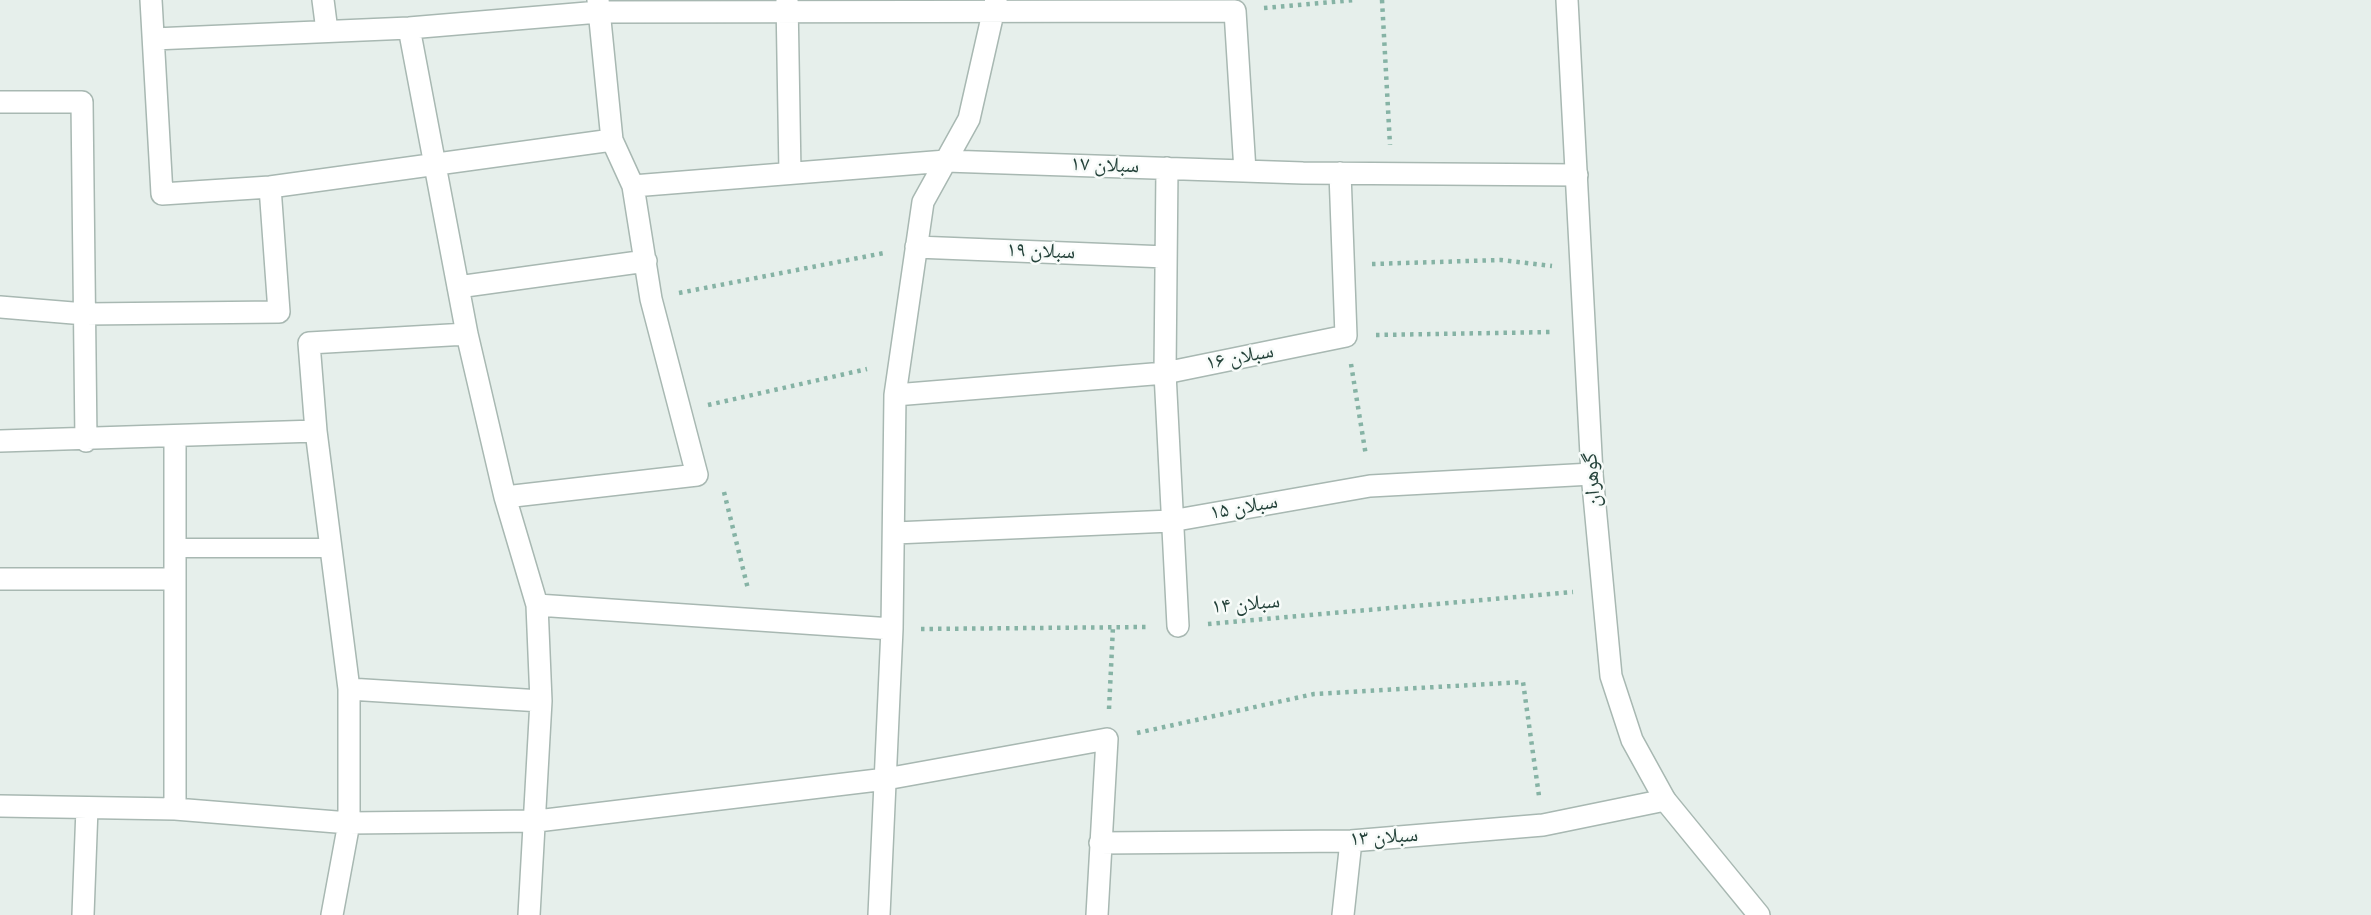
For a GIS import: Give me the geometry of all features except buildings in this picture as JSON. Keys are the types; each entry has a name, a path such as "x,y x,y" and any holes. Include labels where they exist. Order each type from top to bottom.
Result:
{"street":[{"path":"151,0 162,194 270,187 434,167 612,140"},
{"path":"323,0 327,32"},
{"name":"گوهران","path":"1567,0 1592,474 1611,676 1632,740 1665,800 1759,915"},
{"path":"787,5 790,173"},
{"path":"154,39 409,28 598,6 995,5 1235,11 1245,171"},
{"path":"879,915 895,533 895,395 923,202 969,119 995,5"},
{"path":"505,497 697,475 651,299 634,186 612,140 598,6"},
{"path":"409,28 467,334 505,497 537,605 541,701 537,821 529,915"},
{"path":"0,102 82,102 86,441"},
{"name":"سبلان ۱۷","path":"634,186 946,161 1245,171 1577,175"},
{"path":"1167,168 1165,373 1178,626"},
{"path":"1340,173 1346,337"},
{"path":"0,307 85,314 279,312 270,187"},
{"name":"سبلان ۱۹","path":"916,247 1166,257"},
{"path":"458,287 646,261"},
{"path":"332,915 349,822 349,689 316,432 309,343 467,334"},
{"name":"سبلان ۱۶","path":"895,395 1165,373 1346,337"},
{"path":"0,441 86,441 316,432"},
{"path":"175,438 175,809"},
{"name":"سبلان ۱۵","path":"895,533 1171,521 1370,486 1592,474"},
{"path":"0,579 175,579"},
{"path":"537,605 892,629"},
{"path":"349,689 541,701"},
{"path":"0,806 175,809 349,822 537,821 886,779 1107,739 1097,915"},
{"name":"سبلان ۱۳","path":"1100,843 1351,841 1543,825 1665,800"},
{"path":"83,915 87,808"},
{"path":"1343,915 1351,841"}],"lane":[{"path":"175,548 330,548"}],"path":[{"path":"1235,11 1354,0"},
{"path":"1382,0 1391,174"},
{"path":"651,299 916,247"},
{"path":"1344,264 1501,260 1581,270"},
{"path":"1370,486 1346,337 1585,332"},
{"path":"680,411 900,362"},
{"path":"697,475 720,477 755,620"},
{"name":"سبلان ۱۴","path":"892,629 1178,626 1601,589"},
{"path":"1113,627 1107,739 1314,694 1523,682 1543,825"}]}
